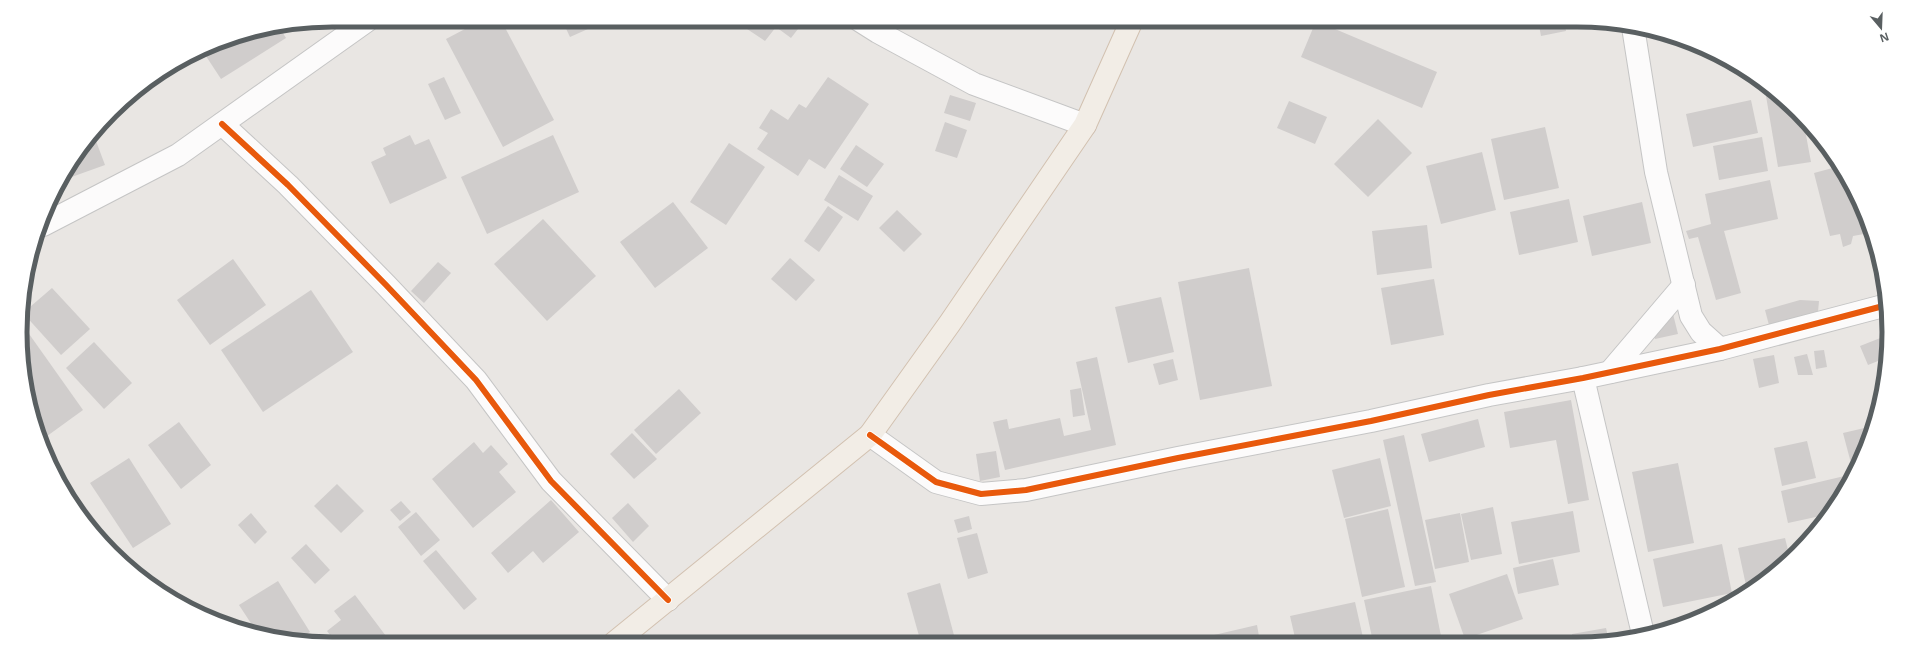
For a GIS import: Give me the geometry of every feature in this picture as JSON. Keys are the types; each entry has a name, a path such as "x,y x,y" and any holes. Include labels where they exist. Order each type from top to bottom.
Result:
{"main road":[{"path":"622,637 870,435 954,317 1085,125 1129,27"}],"street":[{"path":"47,223 178,155 358,27"},
{"path":"870,27 974,84 1085,125"},
{"path":"1634,33 1656,172 1691,316 1701,332 1720,349"},
{"path":"222,124 288,185 386,284 476,380 551,481 668,600"},
{"path":"1610,372 1684,285"},
{"path":"870,435 936,482 981,494 1026,490 1178,458 1363,423 1488,395 1583,378 1720,349 1881,308"},
{"path":"1583,378 1642,630"}],"building":[{"path":"469,27 505,27 554,120 503,147 446,39"},
{"path":"565,27 592,27 570,37"},
{"path":"744,27 776,27 765,41"},
{"path":"776,27 800,27 791,38"},
{"path":"1314,27 1330,27 1437,72 1422,108 1301,57"},
{"path":"1539,27 1565,27 1566,31 1541,36"},
{"path":"282,32 286,38 221,79 205,54 253,37"},
{"path":"444,77 461,113 445,120 428,84"},
{"path":"828,77 869,104 825,169 809,159 798,176 757,149 768,133 759,128 771,109 788,120 799,104 806,108"},
{"path":"950,95 976,103 970,121 944,113"},
{"path":"1769,95 1793,116 1805,130 1811,162 1778,167 1766,96"},
{"path":"1751,100 1758,133 1693,147 1686,114"},
{"path":"1289,101 1327,117 1315,144 1277,128"},
{"path":"1378,119 1412,153 1368,197 1334,164"},
{"path":"945,122 967,130 957,158 935,151"},
{"path":"1545,127 1559,188 1504,200 1491,139"},
{"path":"410,135 415,145 429,139 447,178 390,204 371,162 386,155 383,148"},
{"path":"553,135 579,192 487,234 461,177"},
{"path":"1762,137 1768,171 1719,180 1713,146"},
{"path":"95,140 105,165 69,178"},
{"path":"729,143 765,167 726,225 690,202"},
{"path":"856,145 884,164 867,187 840,169"},
{"path":"1482,152 1496,210 1441,224 1426,166"},
{"path":"1834,168 1851,197 1860,219 1864,234 1853,236 1851,244 1843,247 1840,234 1830,236 1814,173"},
{"path":"839,175 873,196 858,221 824,200"},
{"path":"1770,180 1778,219 1724,231 1741,293 1716,300 1698,237 1689,239 1686,231 1711,224 1705,194"},
{"path":"1569,199 1578,242 1519,255 1510,212"},
{"path":"673,202 708,248 655,288 620,242"},
{"path":"1642,202 1651,243 1592,256 1583,216"},
{"path":"828,206 843,217 819,252 804,241"},
{"path":"897,210 922,234 904,252 879,228"},
{"path":"543,219 596,276 547,321 494,264"},
{"path":"1427,225 1432,268 1377,275 1372,231"},
{"path":"790,258 815,280 796,301 771,279"},
{"path":"233,259 266,305 210,345 177,300"},
{"path":"438,262 451,273 424,303 411,291"},
{"path":"1249,268 1272,386 1200,400 1178,282"},
{"path":"1434,279 1444,335 1391,345 1381,288"},
{"path":"52,288 90,329 61,355 28,318 28,308"},
{"path":"311,290 353,352 263,412 221,350"},
{"path":"1161,297 1174,352 1128,363 1115,307"},
{"path":"1800,300 1819,301 1818,312 1770,329 1765,310"},
{"path":"1672,310 1678,334 1655,339 1649,316"},
{"path":"27,331 83,410 46,437 37,411 33,392"},
{"path":"1882,337 1880,360 1868,365 1860,346"},
{"path":"94,342 132,383 104,409 66,368"},
{"path":"1824,350 1827,367 1816,369 1814,351"},
{"path":"1807,354 1813,375 1798,375 1794,357"},
{"path":"1774,355 1779,383 1759,388 1753,359"},
{"path":"1097,357 1116,445 1005,470 993,422 1007,419 1009,429 1060,418 1064,436 1091,430 1076,362"},
{"path":"1173,359 1178,380 1159,385 1153,364"},
{"path":"1081,388 1085,415 1073,417 1070,390"},
{"path":"679,389 701,413 656,454 634,430"},
{"path":"1571,400 1589,500 1568,504 1556,440 1510,448 1504,412"},
{"path":"1478,419 1485,447 1429,462 1421,434"},
{"path":"179,422 211,465 181,489 148,445"},
{"path":"1867,427 1852,466 1843,433"},
{"path":"632,433 657,459 634,479 610,454"},
{"path":"1404,435 1436,582 1415,586 1383,440"},
{"path":"1807,441 1816,478 1782,486 1774,448"},
{"path":"474,442 483,453 491,445 508,464 499,472 516,492 473,528 432,479"},
{"path":"996,451 1000,477 980,481 976,454"},
{"path":"129,458 171,524 133,548 90,483"},
{"path":"1380,458 1391,506 1344,518 1332,470"},
{"path":"1678,463 1694,543 1648,552 1632,472"},
{"path":"1846,476 1820,516 1788,523 1781,491"},
{"path":"67,482 117,549 90,518"},
{"path":"337,484 364,511 341,533 314,506"},
{"path":"551,500 579,532 543,563 533,551 508,573 491,553"},
{"path":"401,501 411,512 400,521 390,510"},
{"path":"628,503 649,526 633,542 612,518"},
{"path":"1493,507 1502,554 1471,560 1461,514"},
{"path":"1388,509 1405,587 1362,597 1345,519"},
{"path":"1573,511 1580,552 1519,564 1511,522"},
{"path":"416,512 440,540 421,556 398,527"},
{"path":"251,513 267,532 255,544 238,525"},
{"path":"1460,513 1469,562 1435,569 1425,520"},
{"path":"969,516 972,529 958,533 954,520"},
{"path":"977,533 988,573 968,579 957,538"},
{"path":"1785,538 1788,552 1763,574 1746,586 1738,548"},
{"path":"306,544 330,570 315,584 291,558"},
{"path":"1722,544 1732,593 1663,607 1653,559"},
{"path":"436,550 477,599 464,610 423,561"},
{"path":"1553,559 1559,585 1518,594 1513,568"},
{"path":"1507,574 1523,619 1471,637 1464,637 1449,594"},
{"path":"278,581 310,632 304,635 253,627 239,605"},
{"path":"940,583 954,637 919,637 907,593"},
{"path":"1431,586 1441,636 1372,637 1364,600"},
{"path":"355,595 387,637 332,637 327,631 341,620 334,611"},
{"path":"1355,602 1363,637 1295,637 1290,616"},
{"path":"1257,625 1259,637 1214,637 1214,635"},
{"path":"1606,628 1608,635 1572,637 1572,634"}],"cycle path":[{"path":"222,124 288,185 476,380 551,481 668,600"},
{"path":"870,435 936,482 981,494 1026,490 1720,349 1880,307"}]}
